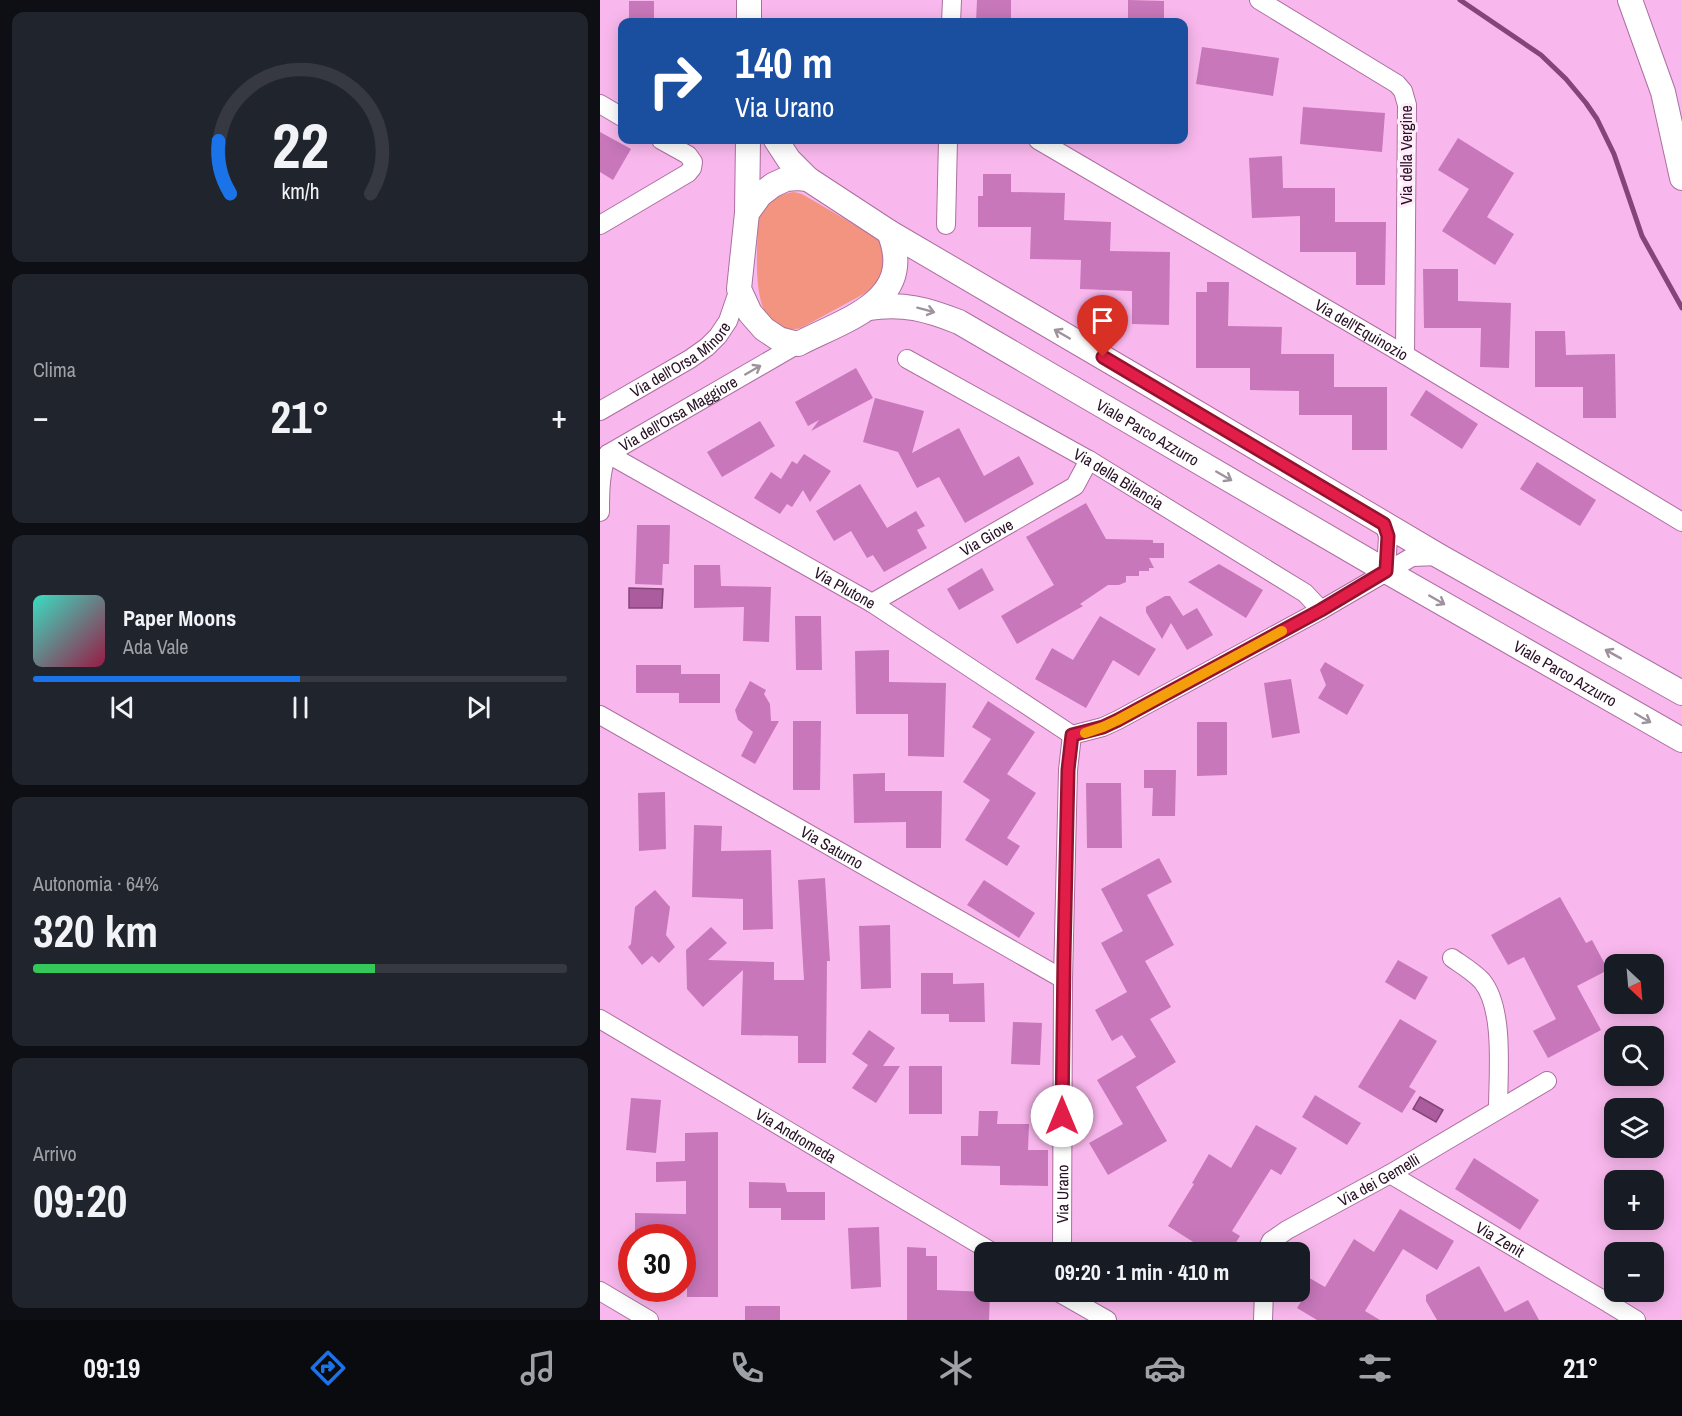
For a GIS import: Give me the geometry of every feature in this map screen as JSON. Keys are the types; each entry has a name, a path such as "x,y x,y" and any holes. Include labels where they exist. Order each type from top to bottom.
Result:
{"street":[{"path":"749,0 749,18"},
{"path":"762,0 762,18"},
{"path":"951,18 952,0"},
{"name":"Via della Vergine","path":"1259,0 1397,84 1405,95 1407,105 1405,355"},
{"path":"1630,0 1663,92 1682,178"},
{"path":"600,104 618,115"},
{"path":"600,225 688,173 694,164 688,154 669,144"},
{"path":"748,144 747,213 739,289 750,313 764,329 779,339 798,344"},
{"path":"779,144 789,160 808,179 889,232 1438,556 1682,692 1682,683"},
{"path":"946,225 948,144"},
{"name":"Via dell'Equinozio","path":"1045,144 1405,355 1682,522"},
{"path":"747,213 759,195 773,185 786,179 808,179"},
{"name":"Viale Parco Azzurro","path":"798,344 868,308 886,290 895,274 896,254 889,232"},
{"name":"Via dell'Orsa Minore","path":"600,411 696,356 707,347 723,329 739,289"},
{"name":"Viale Parco Azzurro","path":"868,308 915,307 959,322 1386,571 1682,740"},
{"name":"Via dell'Orsa Maggiore","path":"600,512 600,479 608,454 798,344"},
{"name":"Via della Bilancia","path":"907,358 1089,460 1305,593 1321,610"},
{"name":"Via Plutone","path":"608,454 872,603 1072,735"},
{"name":"Via Giove","path":"872,603 1075,486 1089,460"},
{"path":"1384,524 1388,536 1386,571"},
{"path":"1072,735 1103,727 1118,720 1321,610 1412,557 1438,556"},
{"name":"Via Saturno","path":"600,715 1063,979"},
{"name":"Via Urano","path":"1062,1242 1063,979 1068,770 1072,735"},
{"path":"1452,958 1482,981 1493,1003 1497,1029 1498,1110"},
{"name":"Via Andromeda","path":"600,1019 975,1242"},
{"name":"Via dei Gemelli","path":"1271,1242 1283,1232 1390,1174 1547,1082"},
{"name":"Via Zenit","path":"1390,1174 1604,1292"},
{"path":"600,1291 649,1320"},
{"path":"1077,1302 1107,1320"},
{"path":"1263,1320 1264,1302"},
{"name":"Via Zenit","path":"1618,1302 1636,1320"}],"shaded area":[{"path":"794,192 802,194 879,239 884,247 884,276 871,290 801,328 783,328 771,321 763,308 759,291 758,221 767,205 782,195"},
{"path":"629,588 663,589 662,608 629,608"},
{"path":"1420,1097 1443,1110 1436,1122 1413,1109"}],"building":[{"path":"977,0 1011,0 1011,18 976,18"},
{"path":"1128,0 1164,1 1164,18 1128,18"},
{"path":"629,1 654,1 654,18 629,18"},
{"path":"1202,47 1279,58 1273,96 1196,84"},
{"path":"1303,107 1385,113 1382,152 1300,144"},
{"path":"600,132 618,144 631,149 613,180 600,172"},
{"path":"1458,138 1514,173 1487,217 1514,234 1495,265 1442,231 1469,189 1438,170"},
{"path":"1282,156 1283,188 1335,188 1335,222 1386,222 1385,285 1356,285 1356,252 1300,252 1300,216 1252,218 1249,158"},
{"path":"983,174 1011,174 1011,192 1065,193 1064,220 1111,222 1110,251 1170,252 1169,325 1132,324 1132,291 1080,289 1081,260 1030,259 1031,227 978,227 978,196 983,196"},
{"path":"1423,269 1458,269 1458,301 1511,303 1509,368 1480,367 1481,328 1424,328"},
{"path":"1207,282 1229,282 1228,326 1282,327 1281,354 1334,354 1334,387 1387,387 1387,450 1352,450 1352,415 1299,415 1299,391 1250,390 1250,368 1196,368 1196,292 1207,292"},
{"path":"1535,331 1565,331 1566,355 1615,354 1616,418 1583,418 1583,387 1535,387"},
{"path":"856,368 873,398 811,431 819,420 808,426 795,402"},
{"path":"1426,390 1478,424 1462,449 1410,415"},
{"path":"875,398 924,411 912,453 959,428 984,476 1019,456 1034,484 965,523 939,477 917,488 898,452 863,442"},
{"path":"760,421 775,446 722,477 707,452"},
{"path":"804,454 831,471 810,502 803,490 792,507 787,504 780,514 754,498 771,472 781,479 792,461 797,464"},
{"path":"1537,462 1596,500 1580,526 1520,489"},
{"path":"860,484 887,528 916,511 925,526 917,530 927,548 884,572 873,555 867,558 851,531 834,541 816,511"},
{"path":"1086,503 1106,539 1153,540 1153,543 1164,543 1164,558 1149,558 1154,568 1149,568 1149,571 1139,571 1139,576 1126,576 1126,582 1119,585 1108,585 1080,604 1083,606 1017,644 1001,616 1054,585 1026,537"},
{"path":"637,525 670,525 669,564 663,564 662,585 635,584"},
{"path":"1219,564 1263,590 1246,618 1188,582"},
{"path":"694,565 720,565 721,586 771,587 769,642 743,641 744,607 694,608"},
{"path":"982,568 994,590 959,610 947,589"},
{"path":"1165,596 1170,596 1183,616 1197,608 1213,635 1187,650 1171,623 1162,639 1146,612 1146,607"},
{"path":"795,616 821,616 822,670 796,670"},
{"path":"1100,616 1156,649 1139,676 1113,660 1086,708 1035,679 1052,648 1073,660"},
{"path":"889,650 889,682 946,683 944,757 908,756 908,714 856,714 855,651"},
{"path":"1325,662 1364,685 1347,715 1318,698 1326,685 1320,670"},
{"path":"636,665 681,665 681,674 720,674 720,703 679,703 679,693 636,693"},
{"path":"1291,679 1300,733 1272,738 1264,683"},
{"path":"750,681 766,690 764,694 770,704 771,721 779,721 755,764 741,756 753,732 738,720 735,710"},
{"path":"988,701 1035,732 1007,774 1036,793 1007,838 1020,846 1007,866 965,840 990,800 963,782 991,739 972,727"},
{"path":"793,721 821,721 820,790 793,790"},
{"path":"1197,722 1227,722 1227,775 1197,776"},
{"path":"1144,770 1176,770 1175,816 1152,816 1153,788 1144,788"},
{"path":"885,773 885,791 942,791 941,848 906,848 906,822 854,823 853,774"},
{"path":"1086,783 1121,783 1122,848 1087,848"},
{"path":"665,792 666,849 639,851 638,793"},
{"path":"694,825 722,826 721,851 771,850 773,929 743,930 743,899 692,897"},
{"path":"1159,858 1172,882 1147,895 1174,945 1145,961 1171,1007 1150,1019 1176,1062 1136,1087 1167,1141 1108,1175 1089,1143 1123,1124 1097,1080 1136,1057 1122,1035 1112,1041 1095,1010 1127,992 1101,943 1123,931 1101,889"},
{"path":"825,878 830,961 827,961 826,1063 798,1063 798,1036 741,1035 743,970 703,1007 687,989 686,950 711,927 727,943 708,960 774,962 774,980 804,980 798,880"},
{"path":"984,880 1035,913 1019,938 967,905"},
{"path":"655,890 670,907 666,935 675,947 659,963 652,956 642,965 628,947 631,944 635,907"},
{"path":"1560,897 1586,943 1592,940 1604,962 1604,972 1577,986 1601,1030 1548,1058 1533,1031 1556,1019 1524,957 1508,965 1491,935"},
{"path":"890,925 891,988 861,989 859,926"},
{"path":"1398,960 1428,977 1415,1000 1385,982"},
{"path":"921,973 953,973 953,984 984,983 985,1022 949,1022 949,1014 921,1014"},
{"path":"1400,1019 1437,1041 1409,1087 1416,1091 1402,1113 1358,1087"},
{"path":"1013,1022 1042,1023 1040,1065 1011,1064"},
{"path":"869,1030 895,1048 883,1066 900,1066 876,1103 852,1088 868,1065 852,1054"},
{"path":"909,1066 942,1066 942,1114 909,1114"},
{"path":"1315,1095 1361,1123 1347,1145 1302,1117"},
{"path":"631,1098 661,1100 656,1153 626,1150"},
{"path":"979,1111 998,1111 997,1124 1029,1124 1028,1150 1048,1150 1048,1186 1000,1185 1000,1166 961,1165 961,1136 978,1136"},
{"path":"1256,1125 1297,1148 1281,1175 1271,1169 1232,1231 1240,1236 1236,1242 1193,1242 1168,1226 1194,1184 1192,1183 1209,1154 1231,1168"},
{"path":"718,1132 718,1297 696,1297 696,1224 635,1224 635,1213 686,1214 686,1181 656,1182 656,1162 685,1161 685,1133"},
{"path":"1474,1158 1539,1200 1520,1230 1455,1189"},
{"path":"749,1182 785,1183 787,1192 825,1192 825,1220 781,1220 781,1208 749,1208"},
{"path":"1400,1209 1454,1241 1437,1270 1403,1249 1365,1311 1380,1320 1317,1320 1297,1308 1301,1302 1310,1302 1310,1278 1325,1287 1354,1239 1374,1252"},
{"path":"879,1227 881,1287 851,1289 848,1228"},
{"path":"907,1247 926,1248 926,1256 937,1256 937,1290 974,1291 974,1302 990,1302 989,1320 907,1320"},
{"path":"1479,1266 1505,1312 1528,1300 1539,1320 1437,1320 1426,1301 1426,1295"},
{"path":"745,1306 780,1306 780,1320 745,1320"}],"waterway":[{"path":"1460,0 1541,55 1566,79 1586,103 1597,119 1614,154 1642,236 1682,308"}],"slow traffic":[{"path":"1085,733 1118,720 1282,631"}],"route":[{"path":"1062,1116 1068,770 1072,735 1088,732 1118,720 1321,610 1386,571 1388,544 1384,524 1103,357"}]}
